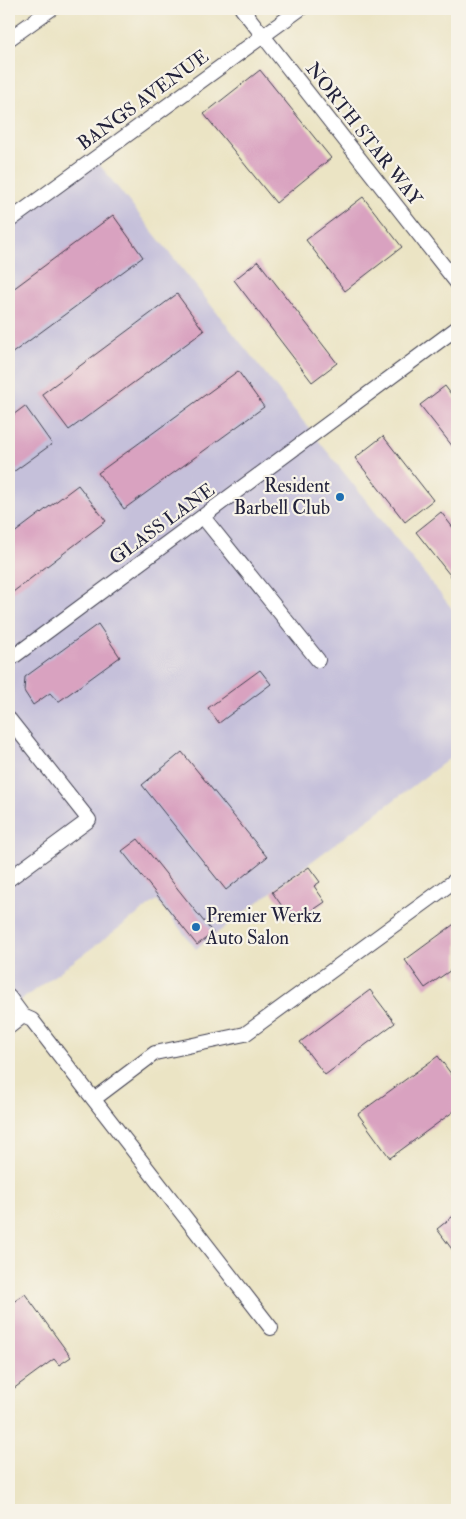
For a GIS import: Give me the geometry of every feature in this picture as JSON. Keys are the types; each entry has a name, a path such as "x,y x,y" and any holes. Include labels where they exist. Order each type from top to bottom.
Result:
{"street":[{"path":"9,40 51,9"},
{"name":"NORTH STAR WAY","path":"242,9 457,283"},
{"name":"BANGS AVENUE","path":"9,221 300,9"},
{"name":"GLASS LANE","path":"9,660 457,328"},
{"path":"203,518 318,660"},
{"path":"9,719 89,820 9,879"},
{"path":"94,1099 155,1053 245,1034 457,879"},
{"path":"9,998 23,1016 32,1020 271,1328"},
{"path":"9,1027 23,1016"}],"shaded area":[{"path":"95,159 457,615 457,753 196,949 157,900 9,1009 9,222"}],"building":[{"path":"260,70 331,158 276,203 204,114"},
{"path":"363,197 402,247 345,291 306,240"},
{"path":"113,215 143,257 11,354 9,351 9,292"},
{"path":"258,261 337,363 312,382 234,280"},
{"path":"177,294 204,331 69,430 42,394"},
{"path":"238,371 264,407 124,509 98,473"},
{"path":"445,386 457,402 457,452 420,405"},
{"path":"25,406 52,444 9,475 9,418"},
{"path":"383,436 433,500 405,522 355,458"},
{"path":"78,485 106,521 9,595 9,537"},
{"path":"441,512 457,533 457,584 416,532"},
{"path":"98,624 120,657 58,702 50,693 33,705 24,691 25,677"},
{"path":"260,670 271,684 219,723 208,708"},
{"path":"182,752 267,857 226,890 142,785"},
{"path":"138,839 213,933 197,945 122,851"},
{"path":"309,867 320,882 314,886 325,902 294,923 272,892"},
{"path":"457,922 457,978 451,970 425,988 405,960"},
{"path":"370,990 395,1023 325,1075 300,1042"},
{"path":"438,1056 457,1082 457,1109 390,1158 358,1114"},
{"path":"457,1213 457,1256 437,1229"},
{"path":"25,1294 71,1357 59,1365 54,1359 9,1392 9,1305"}],"place":[{"name":"Resident Barbell Club","path":"340,497"},
{"name":"Premier Werkz Auto Salon","path":"196,927"}]}
